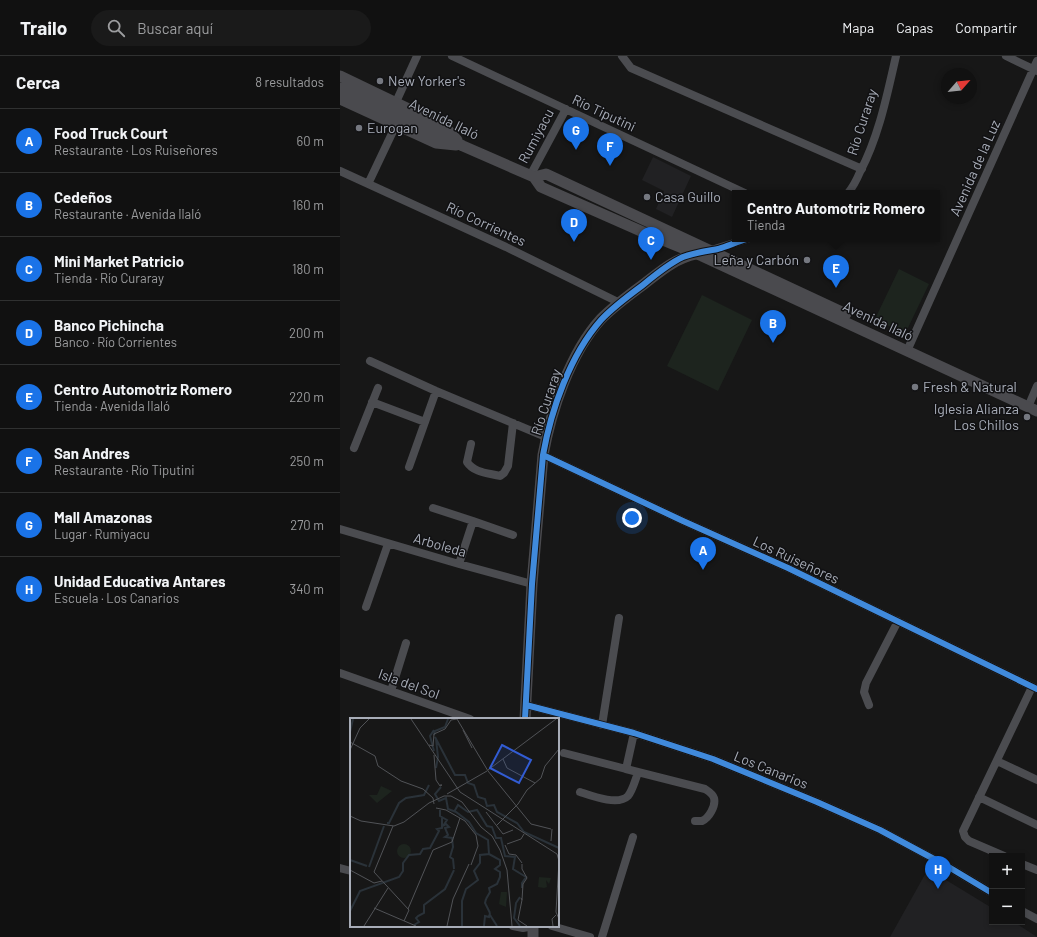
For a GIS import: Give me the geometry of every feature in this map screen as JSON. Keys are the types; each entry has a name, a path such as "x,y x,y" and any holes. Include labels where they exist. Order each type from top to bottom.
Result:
{"main road":[{"path":"340,76 444,126 463,146"},
{"name":"Avenida Ilaló","path":"340,88 390,110 463,146 532,176 541,187 908,348 1033,406"},
{"path":"340,99 436,143 463,146"},
{"name":"Avenida Ilaló","path":"532,176 546,174 710,250 908,348"},
{"name":"Río Curaray","path":"525,718 532,584 543,455 546,437 563,384 581,344 602,319 620,303 668,266 684,257 696,254"}],"street":[{"path":"396,102 417,56"},
{"name":"Río Tiputini","path":"452,56 738,190"},
{"path":"622,56 631,68 862,169"},
{"name":"Río Curaray","path":"850,190 862,169 871,149 887,100 896,56"},
{"path":"1006,56 1036,67"},
{"name":"Avenida de la Luz","path":"908,348 1036,67"},
{"name":"Rumiyacu","path":"532,176 566,109"},
{"path":"368,184 396,125"},
{"name":"Río Corrientes","path":"340,171 506,247 620,303"},
{"name":"Río Curaray","path":"696,254 737,242"},
{"path":"370,361 436,391 546,437"},
{"path":"1033,406 1037,386"},
{"path":"354,448 378,388"},
{"path":"409,467 436,391"},
{"path":"372,402 425,422"},
{"path":"471,444 467,462 470,466 476,470 500,476 504,473 508,466 513,423"},
{"name":"Los Ruiseñores","path":"543,455 788,568 1035,688"},
{"path":"433,508 513,535"},
{"path":"458,564 473,521"},
{"name":"Arboleda","path":"340,529 388,544 532,584"},
{"path":"366,607 388,544"},
{"path":"602,725 619,618"},
{"path":"868,705 864,692 866,682 898,621"},
{"path":"391,691 406,643"},
{"name":"Isla del Sol","path":"340,673 467,718"},
{"path":"997,853 969,841 963,831 1035,688"},
{"name":"Los Canarios","path":"526,705 634,733 713,759 880,830 947,866 989,891"},
{"path":"626,769 634,733"},
{"path":"564,753 705,789 712,794 714,799 713,808 708,817 701,821 695,821"},
{"path":"997,761 1037,780"},
{"path":"580,792 614,800 622,800 628,795 638,773"},
{"path":"980,797 1037,826"},
{"path":"602,937 632,837"},
{"path":"1025,865 1037,870"},
{"path":"340,868 350,872"},
{"path":"1025,912 1037,919"},
{"path":"518,927 528,927"},
{"path":"555,927 590,937"}],"shaded area":[{"path":"653,157 691,176 672,217 656,209 664,191 642,180"},
{"path":"899,269 929,284 905,334 875,319"},
{"path":"702,295 752,320 718,391 667,366"},
{"path":"928,869 989,906 989,925 1019,925 1037,937 890,937"}],"cycle path":[{"path":"525,718 532,584 543,455 551,420 563,384 571,366 590,334 601,320 621,302 662,270 683,257 718,249 738,242"},
{"path":"543,455 683,521 788,568 1037,689"},
{"path":"526,705 634,733 713,759 880,830 947,866 989,891"}],"place":[{"name":"New Yorker's","path":"380,81"},
{"name":"Eurogan","path":"359,128"},
{"name":"Mall Amazonas","path":"576,150"},
{"name":"San Andres","path":"610,166"},
{"name":"Casa Guillo","path":"647,197"},
{"name":"Banco Pichincha","path":"574,242"},
{"name":"Mini Market Patricio","path":"651,260"},
{"name":"Leña y Carbón","path":"807,260"},
{"name":"Centro Automotriz Romero","path":"836,288"},
{"name":"Cedeños","path":"773,343"},
{"name":"Fresh & Natural","path":"915,387"},
{"name":"Iglesia Alianza Los Chillos","path":"1027,417"},
{"name":"Food Truck Court","path":"703,570"},
{"name":"Unidad Educativa Antares","path":"938,889"}]}
